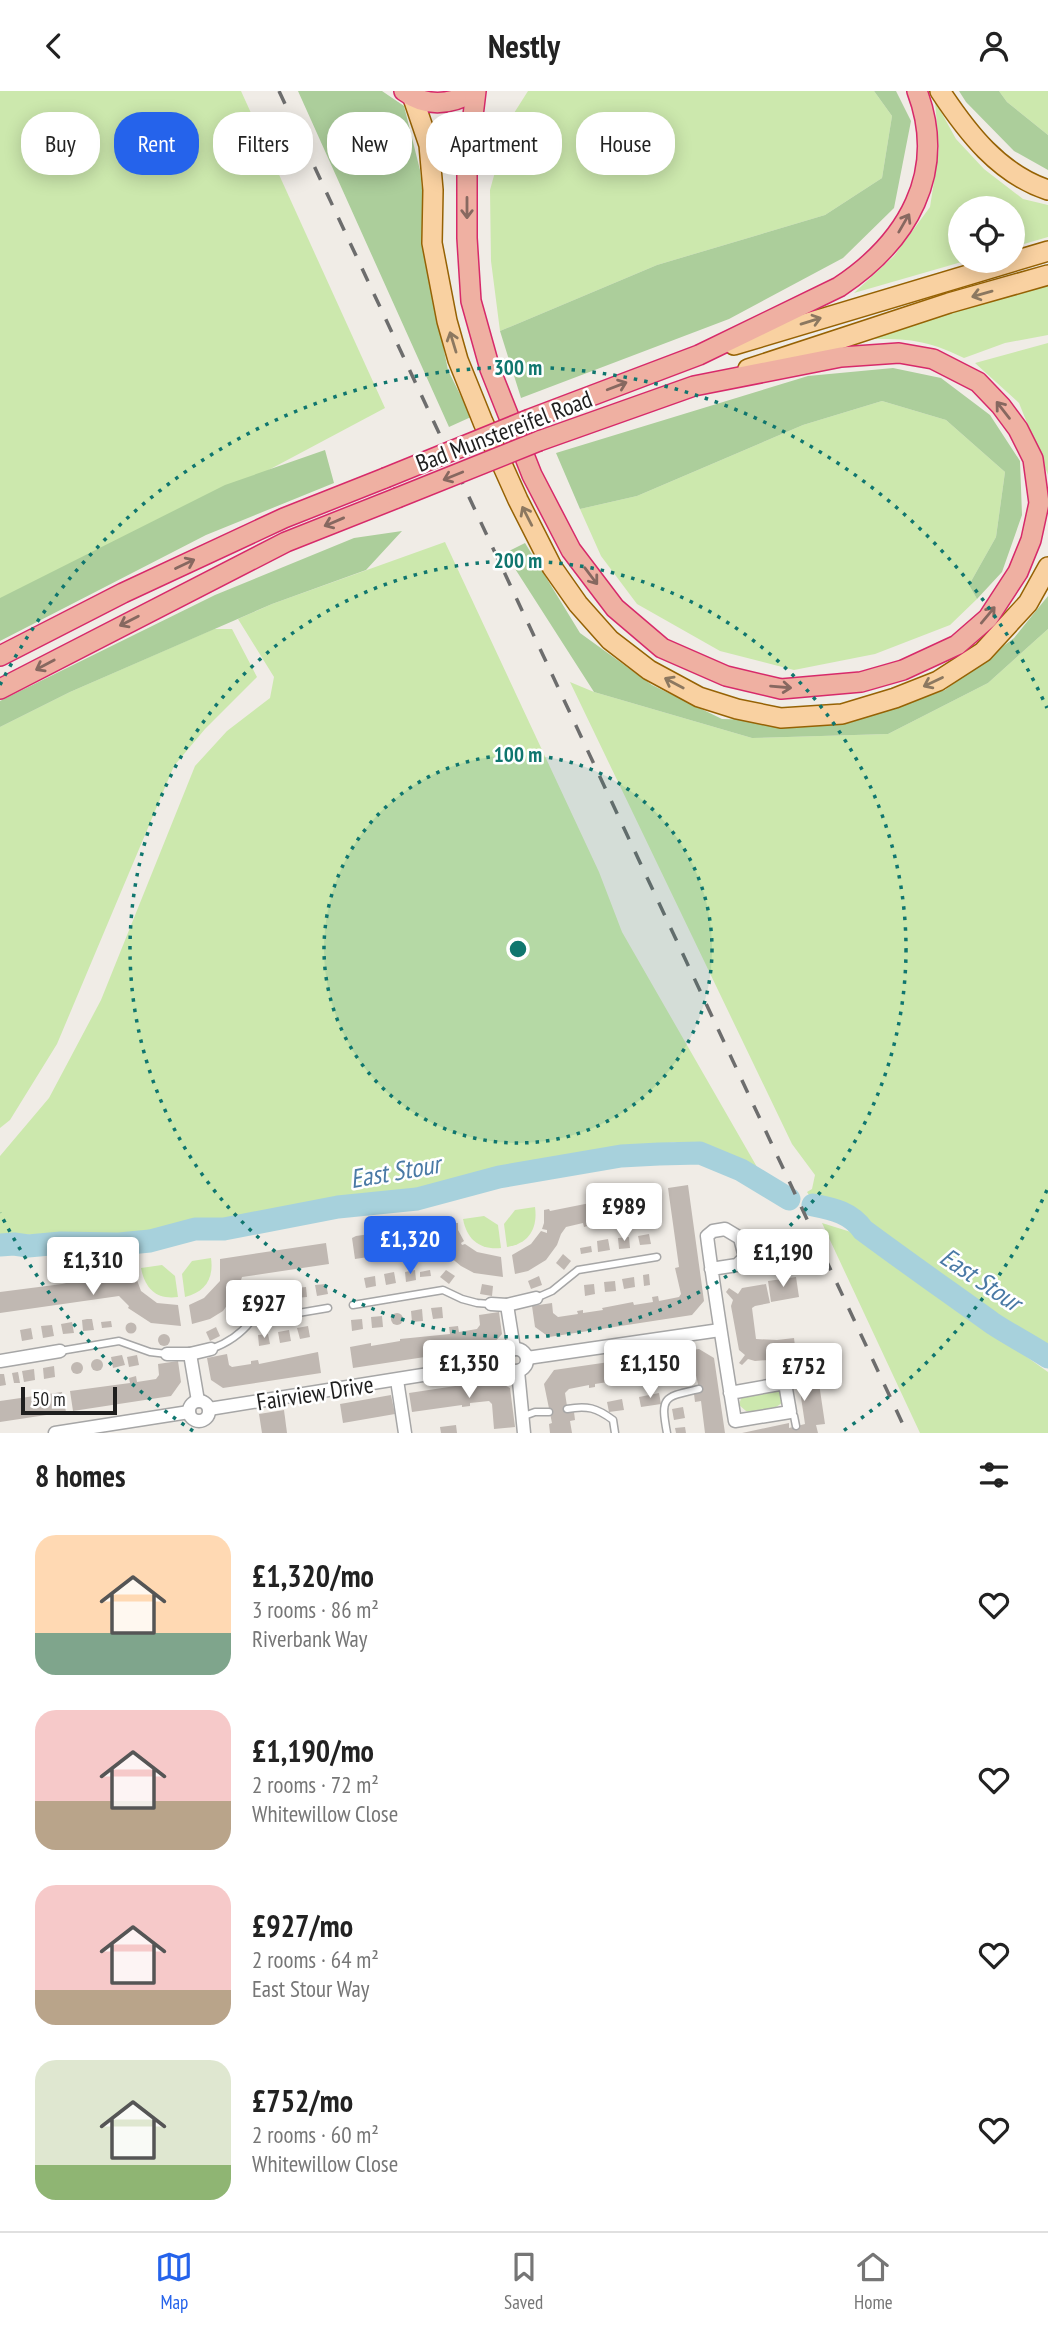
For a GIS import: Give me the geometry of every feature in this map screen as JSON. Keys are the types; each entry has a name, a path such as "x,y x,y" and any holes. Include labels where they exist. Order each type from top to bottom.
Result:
{"highway":[{"path":"408,94 429,103 446,103 462,99 476,91"},
{"path":"476,91 467,165 467,238 471,301 490,369 532,475 571,550 615,608 662,648 726,676 781,689 861,682 902,670 957,645 988,618 1018,572 1031,540 1039,503 1033,459 1023,439 1001,405 978,382 933,359 899,353 841,357 694,386"},
{"path":"699,355 839,287 873,262 897,236 912,210 926,175 928,138 917,91"},
{"name":"Bad Munstereifel Road","path":"0,656 123,593 259,529 530,419 699,355"},
{"name":"Bad Munstereifel Road","path":"0,689 286,543 539,441 694,386"}],"main road":[{"path":"940,91 963,125 998,163 1048,190"},
{"path":"408,94 429,145 433,190 432,243 447,321 458,360 483,422 552,567 578,604 610,640 649,670 699,697 737,709 781,717 842,714 938,681 983,652 1028,603 1048,567"},
{"name":"Bad Munstereifel Road","path":"699,355 1048,251"},
{"name":"Bad Munstereifel Road","path":"694,386 949,303 1048,275"}],"street":[{"path":"711,1269 726,1388 735,1421 790,1412 785,1383 726,1388"},
{"path":"491,1304 507,1305 536,1298"},
{"path":"507,1305 514,1349"},
{"path":"527,1358 720,1330"},
{"path":"167,1354 190,1355 211,1349"},
{"path":"514,1349 521,1350 527,1358 524,1368 518,1371 508,1368 504,1362 506,1355 514,1349"},
{"path":"0,1361 60,1351"},
{"path":"190,1355 198,1401"},
{"name":"Fairview Drive","path":"209,1409 504,1362"},
{"path":"518,1371 524,1433"},
{"path":"397,1380 405,1433"},
{"path":"198,1401 204,1402 209,1409 202,1427 189,1412 190,1406 198,1401"},
{"path":"55,1433 189,1412"}],"lane":[{"path":"536,1298 552,1291 578,1270 657,1257"},
{"path":"353,1305 443,1290 462,1299 491,1304"},
{"path":"211,1349 243,1332 251,1321 328,1308"},
{"path":"60,1351 119,1341 150,1352 167,1354"},
{"path":"667,1433 662,1409 667,1400 675,1394 699,1389"},
{"path":"567,1409 593,1407 613,1420 615,1433"},
{"path":"524,1416 535,1412 550,1412"},
{"path":"790,1412 794,1416 796,1426"}],"green space":[{"path":"0,91 241,91 251,112 213,112 213,175 279,175 385,408 0,613"},
{"path":"298,91 382,91 404,106 406,112 327,112 327,156 313,124 313,112 307,112"},
{"path":"528,91 874,91 892,116 882,178 825,215 657,265 500,331 491,261 490,190 494,175 562,175 562,112 515,112"},
{"path":"874,91 896,91 911,121 894,208 843,258 729,319 521,398 500,331 657,265 825,215 882,178 892,116"},
{"path":"959,91 999,91 1007,102 1048,135 1048,170 1014,151 966,102"},
{"path":"999,91 1048,91 1048,135 1007,102"},
{"path":"935,101 956,139 984,169 1019,196 948,196 948,266 854,293 894,256 930,207 939,149"},
{"path":"412,138 420,170 434,302 448,370 471,417 449,427 336,175 412,175"},
{"path":"1025,199 1048,205 1048,237 1025,244"},
{"path":"1048,282 1048,335 1005,343 964,358 917,341 867,339"},
{"path":"1048,343 1048,475 1019,403 975,363"},
{"path":"893,368 941,378 990,415 1020,461 1022,515 1002,572 977,599 969,585 996,537 1005,472 946,420 882,401 803,425 637,496 580,509 556,453 808,376"},
{"path":"882,401 946,420 1005,472 996,537 969,585 977,599 950,625 875,654 794,670 720,651 637,604 601,556 580,509 637,496 803,425"},
{"path":"325,450 334,483 206,535 0,641 0,598 225,485"},
{"path":"402,531 366,570 272,604 70,692 0,727 0,701 215,595 354,538"},
{"path":"445,542 599,872 622,932 757,1167 674,1142 446,1181 412,1193 333,1199 147,1233 107,1236 0,1234 0,1156 49,1098 101,1000 195,766 227,731 270,698 274,677 238,619 272,604"},
{"path":"525,543 580,633 652,685 722,719 849,723 945,690 1014,638 1048,596 1048,629 988,683 888,734 752,738 594,692 505,553"},
{"path":"214,629 232,629 257,677 205,729 174,766 57,1044 10,1120 0,1128 0,727 70,692"},
{"path":"1048,629 1048,1351 955,1291 871,1228 860,1216 811,1198 807,1192 812,1189 815,1175 792,1144 570,682 594,692 752,738 888,734 988,683"},
{"path":"535,1207 535,1222 530,1234 521,1242 507,1247 504,1224 515,1210"},
{"path":"484,1216 498,1225 501,1248 481,1245 468,1233 463,1219"},
{"path":"822,1223 851,1232 1048,1372 1048,1433 920,1433"},
{"path":"211,1258 211,1272 207,1283 198,1292 185,1297 182,1274 192,1261"},
{"path":"162,1265 175,1276 178,1297 158,1295 146,1282 141,1268"},
{"path":"780,1390 782,1403 773,1409 750,1412 739,1405 742,1395"}],"building":[{"path":"688,1185 704,1301 692,1315 549,1337 535,1327 532,1306 552,1303 553,1313 558,1317 578,1314 577,1311 583,1310 583,1313 603,1310 602,1308 633,1302 634,1305 653,1302 652,1297 658,1296 659,1301 679,1297 681,1294 675,1268 679,1267 668,1188"},
{"path":"642,1192 649,1193 652,1215 584,1227 583,1223 566,1227 546,1260 528,1271 515,1274 512,1255 531,1244 541,1231 547,1233 547,1230 542,1229 544,1210"},
{"path":"458,1223 458,1230 464,1241 462,1245 465,1244 477,1252 501,1257 503,1277 474,1273 450,1257 442,1246 355,1259 352,1238 356,1236 412,1228 415,1231"},
{"path":"649,1234 651,1244 640,1245 638,1236"},
{"path":"629,1237 630,1248 619,1249 618,1238"},
{"path":"608,1239 610,1250 598,1252 597,1241"},
{"path":"326,1243 329,1264 242,1277 238,1290 223,1311 210,1319 192,1324 189,1305 204,1298 220,1281 220,1259"},
{"path":"591,1246 592,1252 581,1254 580,1248"},
{"path":"563,1254 571,1261 564,1270 556,1263"},
{"path":"415,1270 416,1280 406,1282 405,1272"},
{"path":"430,1270 431,1276 420,1277 420,1272"},
{"path":"446,1270 455,1276 449,1284 440,1277"},
{"path":"134,1272 141,1291 157,1303 178,1305 181,1326 151,1323 128,1308 119,1296 0,1313 0,1292 87,1278 87,1281"},
{"path":"394,1272 396,1283 386,1285 384,1274"},
{"path":"649,1274 650,1285 644,1286 643,1275"},
{"path":"375,1276 376,1286 366,1288 364,1278"},
{"path":"539,1276 542,1285 531,1289 528,1281"},
{"path":"634,1277 635,1287 624,1289 622,1279"},
{"path":"796,1277 799,1297 771,1302 768,1281"},
{"path":"615,1281 616,1291 605,1292 604,1282"},
{"path":"326,1284 328,1294 317,1296 315,1285"},
{"path":"482,1284 493,1286 492,1296 480,1294"},
{"path":"594,1284 595,1294 585,1296 584,1285"},
{"path":"766,1284 770,1303 752,1308 756,1339 794,1338 795,1346 805,1344 808,1360 798,1362 797,1357 780,1359 778,1345 779,1359 748,1359 742,1365 739,1363 745,1355 739,1350 731,1306 733,1300 726,1292 729,1288 738,1294 742,1288"},
{"path":"306,1287 307,1297 296,1298 295,1288"},
{"path":"281,1290 287,1296 281,1302 275,1296"},
{"path":"266,1297 267,1303 257,1305 256,1298"},
{"path":"241,1304 249,1310 242,1319 234,1312"},
{"path":"442,1307 443,1318 433,1319 431,1308"},
{"path":"422,1309 423,1321 412,1322 411,1311"},
{"path":"499,1312 502,1334 490,1347 353,1368 350,1347 450,1334 449,1327 458,1326 459,1332 477,1329 480,1325 479,1315"},
{"path":"397,1313 403,1319 397,1325 391,1319"},
{"path":"382,1316 383,1327 372,1328 371,1317"},
{"path":"92,1319 94,1330 83,1331 82,1320"},
{"path":"362,1319 363,1329 352,1331 351,1320"},
{"path":"111,1321 112,1327 102,1328 101,1322"},
{"path":"72,1322 74,1333 63,1334 61,1324"},
{"path":"131,1323 135,1324 135,1332 131,1333 127,1332 126,1328 127,1324"},
{"path":"52,1325 54,1336 43,1338 41,1326"},
{"path":"308,1326 310,1337 300,1339 297,1328"},
{"path":"216,1327 220,1336 210,1341 206,1332"},
{"path":"31,1328 33,1339 22,1341 20,1330"},
{"path":"289,1330 291,1341 280,1343 278,1332"},
{"path":"164,1334 170,1340 164,1346 158,1340"},
{"path":"268,1334 270,1344 259,1346 258,1335"},
{"path":"699,1349 714,1358 725,1433 705,1433 701,1401 695,1402 694,1394 700,1393 695,1371 692,1369 672,1372 672,1375 665,1376 665,1373 595,1384 595,1387 589,1388 589,1385 569,1389 565,1393 568,1413 574,1412 575,1420 570,1421 572,1433 550,1433 549,1424 552,1423 544,1384 554,1370"},
{"path":"318,1352 321,1373 223,1388 211,1380 207,1358 227,1354 232,1367 251,1364 251,1361 258,1360 259,1364"},
{"path":"122,1355 125,1365 113,1368 111,1357"},
{"path":"137,1355 139,1365 129,1367 127,1357"},
{"path":"97,1359 103,1365 97,1371 91,1365"},
{"path":"178,1361 181,1382 171,1396 73,1411 70,1391 130,1383 129,1378 136,1376 137,1382 156,1379 159,1375 158,1364"},
{"path":"77,1362 83,1368 77,1374 71,1368"},
{"path":"816,1363 825,1424 816,1425 818,1433 742,1433 789,1423 789,1428 805,1424 796,1364"},
{"path":"54,1366 55,1377 44,1379 43,1368"},
{"path":"34,1369 35,1380 24,1382 22,1371"},
{"path":"18,1372 20,1383 14,1383 12,1373"},
{"path":"0,1374 4,1374 6,1385 0,1386"},
{"path":"495,1380 510,1388 515,1427 494,1429 492,1404 489,1401 470,1403 470,1406 412,1412 409,1393"},
{"path":"62,1392 66,1412 0,1422 0,1401"},
{"path":"659,1393 661,1404 641,1407 639,1397"},
{"path":"391,1395 395,1414 343,1423 340,1404"},
{"path":"622,1399 624,1410 609,1412 607,1402"},
{"path":"683,1407 685,1418 674,1420 672,1409"},
{"path":"284,1410 287,1433 262,1433 259,1414"},
{"path":"456,1425 457,1433 441,1433 440,1427"},
{"path":"685,1427 686,1433 676,1433 675,1428"}],"waterway":[{"name":"East Stour","path":"0,1245 119,1244 150,1241 195,1229 224,1229 338,1207 417,1199 499,1177 621,1156 700,1153 741,1170 789,1199"},
{"name":"East Stour","path":"813,1205 847,1216 992,1323 1048,1357"}],"railway":[{"path":"279,91 907,1433"}]}
